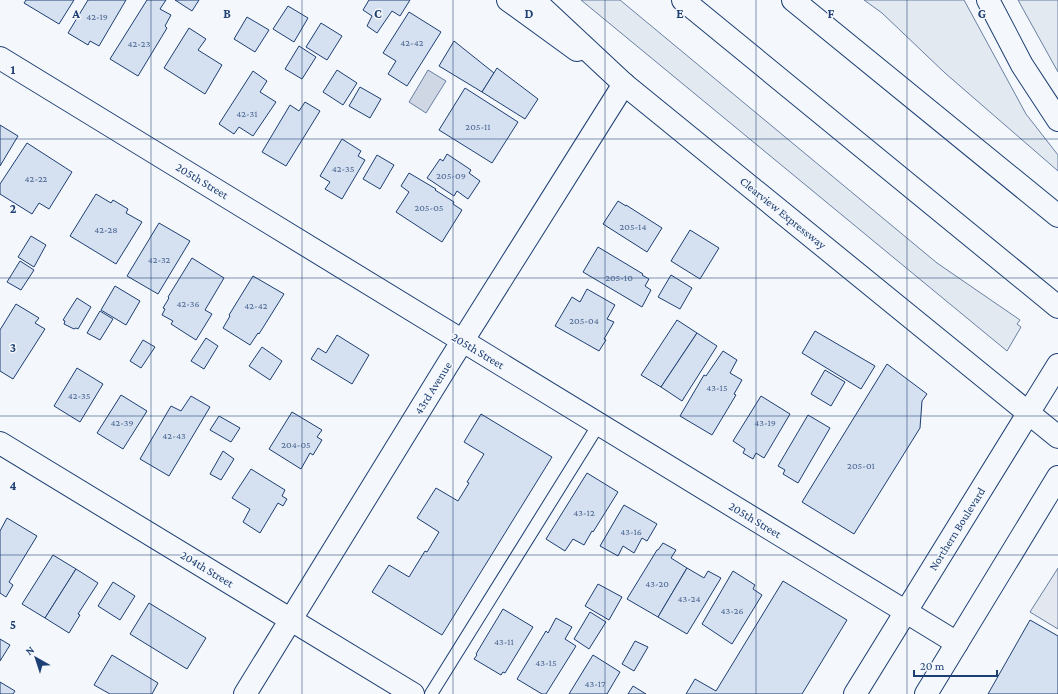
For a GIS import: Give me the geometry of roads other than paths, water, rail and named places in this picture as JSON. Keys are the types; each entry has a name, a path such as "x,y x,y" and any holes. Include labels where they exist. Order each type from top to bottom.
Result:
{"main road":[{"name":"Clearview Expressway","path":"508,0 624,84 1056,435"},
{"path":"534,0 624,84"},
{"path":"683,0 1058,307"},
{"path":"793,0 1058,216"},
{"path":"988,0 1022,65 1058,120"},
{"name":"205th Street","path":"0,58 957,643"},
{"name":"43rd Avenue","path":"244,694 462,341 624,84"},
{"name":"Northern Boulevard","path":"855,694 1054,371"},
{"name":"204th Street","path":"0,443 413,694"},
{"path":"926,694 1058,477"}],"lane":[{"path":"431,694 599,424"}]}
